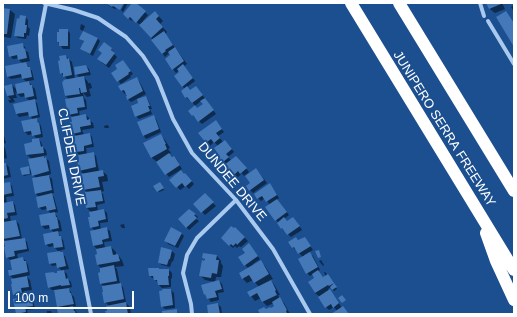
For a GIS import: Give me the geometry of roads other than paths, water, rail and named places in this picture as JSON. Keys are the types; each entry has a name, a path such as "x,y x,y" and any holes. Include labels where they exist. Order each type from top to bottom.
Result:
{"highway":[{"name":"JUNIPERO SERRA FREEWAY","path":"351,3 514,270"},
{"name":"JUNIPERO SERRA FREEWAY","path":"399,3 514,191"},
{"path":"477,209 514,300"}],"street":[{"name":"DUNDEE DRIVE","path":"45,3 98,18 126,37 143,56 157,78 173,119 192,153 236,200 273,249 310,314"},
{"name":"CLIFDEN DRIVE","path":"45,3 40,34 41,56 91,314"},
{"path":"480,3 484,16"},
{"path":"488,21 514,64"},
{"path":"192,314 183,272 187,255 198,238 236,200"}]}
